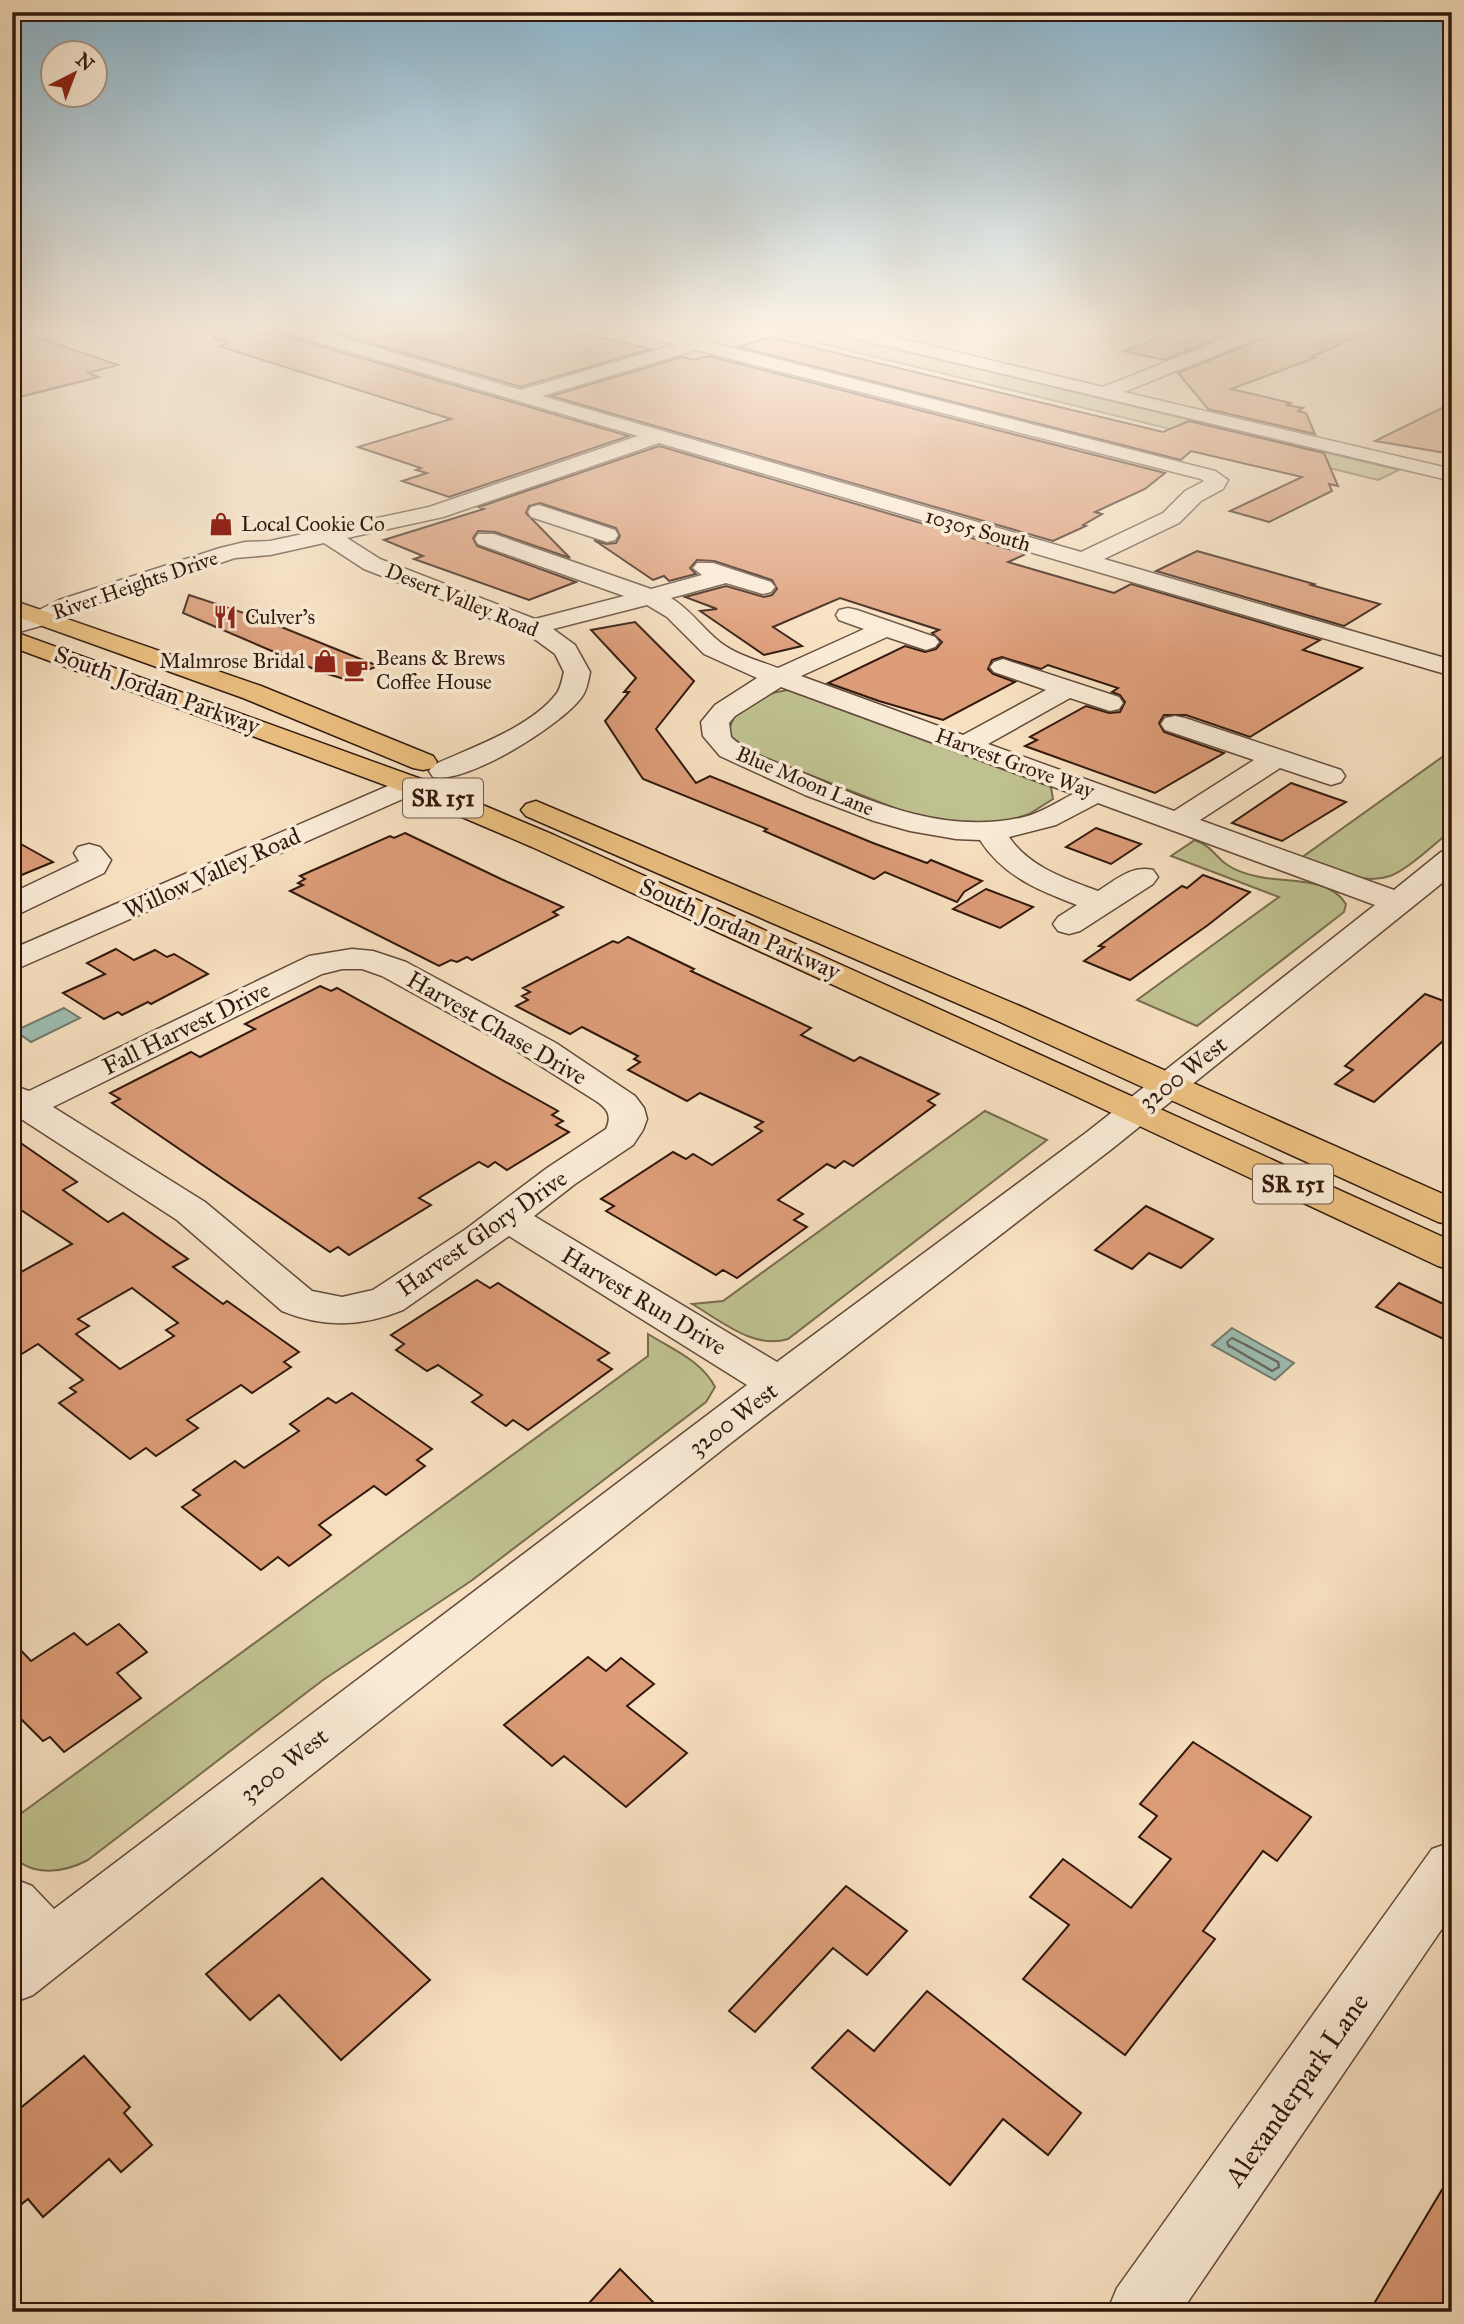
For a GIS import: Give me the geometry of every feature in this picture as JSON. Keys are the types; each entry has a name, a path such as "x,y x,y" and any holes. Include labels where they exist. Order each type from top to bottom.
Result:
{"main road":[{"name":"South Jordan Parkway","path":"12,607 252,692 654,859 1168,1084 1452,1213"},
{"name":"South Jordan Parkway","path":"12,638 411,785 707,914 1452,1257"}],"street":[{"name":"River Heights Drive","path":"12,627 42,618 68,605 216,557 246,549 270,548 329,536 435,512 646,440"},
{"name":"10305 South","path":"674,440 1452,668"},
{"path":"1065,440 1217,480 1215,484 1193,496 1171,518 1083,560"},
{"path":"1305,440 1452,475"},
{"path":"539,512 607,535"},
{"path":"516,549 580,526"},
{"name":"Desert Valley Road","path":"329,536 352,553 383,569 534,627 557,641 573,660 576,681 566,702 550,718 528,733 443,771"},
{"name":"Harvest Grove Way","path":"486,539 650,597 676,612 692,631 713,649 743,664 1397,902"},
{"path":"686,561 763,587"},
{"path":"534,627 727,575"},
{"path":"849,615 926,642"},
{"path":"779,678 887,628"},
{"path":"1003,667 1110,702"},
{"name":"Blue Moon Lane","path":"779,678 731,704 719,716 715,722 716,736 728,749 748,760 899,820 943,830 990,831"},
{"path":"965,745 1068,689"},
{"path":"1175,724 1331,776"},
{"path":"1177,822 1276,758"},
{"name":"Willow Valley Road","path":"12,961 411,785"},
{"path":"1095,793 1045,820 990,831 1005,855 1027,872 1101,903"},
{"path":"12,905 93,866 96,860 89,853"},
{"name":"3200 West","path":"32,1961 779,1384 1021,1201 1452,859"},
{"path":"1069,925 1142,877"},
{"name":"Fall Harvest Drive","path":"20,1101 310,967 347,958"},
{"name":"Harvest Chase Drive","path":"347,958 375,961 394,969 544,1050 620,1102 626,1109 628,1124"},
{"name":"Harvest Glory Drive","path":"20,1101 191,1211 228,1240 286,1293 310,1307 343,1311 374,1306 387,1300 508,1218 561,1176 613,1143 628,1124"},
{"name":"Harvest Run Drive","path":"508,1218 779,1384"},
{"name":"Alexanderpark Lane","path":"1141,2312 1452,1867"},
{"path":"12,1904 32,1961"}],"green space":[{"path":"1217,440 1276,440 1399,470 1378,480"},
{"path":"788,690 1051,787 1053,799 1029,814 1008,821 973,825 923,819 753,753 729,735 735,716 741,709 758,698"},
{"path":"1445,755 1452,757 1452,830 1405,868 1390,876 1368,879 1345,874 1301,858"},
{"path":"1195,840 1236,870 1260,877 1318,885 1338,895 1346,904 1344,912 1197,1026 1137,1000 1279,897 1171,856"},
{"path":"985,1111 1047,1140 788,1339 775,1341 750,1337 692,1304 723,1301"},
{"path":"648,1334 686,1356 709,1378 715,1387 706,1402 471,1581 323,1680 88,1860 69,1868 49,1871 30,1867 12,1856 12,1820 648,1356"}],"water":[{"path":"64,1008 80,1018 31,1042 15,1031"},
{"path":"1232,1328 1294,1363 1275,1380 1212,1345"}],"building":[{"path":"380,440 616,440 449,497 402,481 427,473 416,470 421,468 358,447"},
{"path":"705,440 1038,440 1165,473 1145,489 1095,512 1102,514 1083,525 1086,526 1053,541"},
{"path":"1104,440 1271,440 1324,453 1338,486 1329,484 1332,491 1269,522 1230,511 1302,477 1191,451 1181,460"},
{"path":"1452,440 1452,454 1375,441"},
{"path":"659,446 1026,554 1008,562 1114,593 1131,584 1320,640 1303,650 1362,668 1250,737 1186,715 1164,715 1159,723 1164,732 1224,753 1155,793 1025,746 1037,740 1030,737 1086,706 1109,713 1120,712 1125,702 1120,695 1112,692 1118,688 1048,665 1041,669 1002,657 992,660 988,669 993,674 1015,682 943,720 828,683 905,646 925,652 936,649 942,642 932,633 939,630 840,598 773,627 802,646 764,655 700,611 717,609 685,597 726,586 764,597 772,595 777,589 772,580 714,561 697,560 690,568 696,574 669,581 664,576 653,580 594,540 606,544 616,543 620,536 616,528 540,503 529,506 526,513 570,558 495,532 478,531 473,538 477,546 576,582 529,600 414,559 423,556 384,540 484,509 479,507"},
{"path":"1197,551 1380,604 1344,626 1156,571"},
{"path":"189,595 259,618 378,666 344,679 321,672 183,613"},
{"path":"635,622 694,681 656,729 696,783 710,776 873,843 927,863 931,860 982,881 964,892 957,902 885,872 874,879 764,831 767,829 643,779 605,721 629,692 624,692 636,678 591,630"},
{"path":"1291,783 1346,802 1282,841 1232,823"},
{"path":"1096,828 1141,844 1111,864 1066,847"},
{"path":"405,833 563,907 553,912 558,915 472,960 467,957 439,966 290,891 303,885 298,883 305,879 300,876 390,836 394,838"},
{"path":"12,839 53,862 12,879"},
{"path":"1203,875 1250,892 1130,980 1084,961 1104,947 1099,946 1182,886 1187,888"},
{"path":"986,889 1033,907 1000,928 953,909"},
{"path":"628,937 694,969 691,971 811,1028 801,1035 854,1061 860,1057 939,1094 928,1101 935,1105 853,1166 844,1161 835,1168 827,1164 778,1200 803,1214 794,1220 807,1227 737,1278 723,1270 716,1275 606,1211 614,1206 601,1199 673,1152 686,1159 693,1154 712,1165 762,1131 755,1127 763,1122 700,1093 687,1101 628,1070 640,1062 634,1059 638,1056 582,1027 570,1034 516,1006 528,1000 522,996 530,992 523,988 613,941 618,943"},
{"path":"116,949 134,960 155,950 167,957 174,954 208,974 151,1004 148,1002 122,1015 118,1012 104,1019 63,993 105,974 87,963"},
{"path":"320,986 331,991 337,988 558,1111 552,1115 563,1121 556,1125 569,1132 507,1170 495,1162 488,1167 479,1162 419,1198 431,1205 349,1255 338,1247 330,1252 112,1103 120,1099 110,1093 191,1052 200,1057 255,1029 245,1024"},
{"path":"1425,994 1452,1004 1452,1033 1374,1102 1335,1084 1353,1070 1345,1066"},
{"path":"12,1137 77,1182 63,1190 108,1222 123,1213 188,1259 173,1267 223,1304 227,1301 299,1352 284,1362 291,1367 252,1393 241,1385 187,1420 198,1428 156,1456 146,1448 130,1459 59,1403 76,1392 70,1388 83,1380 38,1344 12,1360 12,1277 72,1244 12,1204","holes":["132,1288 178,1323 166,1330 174,1336 120,1369 76,1334 89,1326 78,1319"]},
{"path":"1146,1206 1213,1239 1181,1268 1149,1253 1132,1269 1095,1250"},
{"path":"477,1280 490,1288 498,1283 609,1353 598,1360 612,1369 528,1430 513,1420 506,1426 472,1402 482,1395 438,1365 427,1371 396,1350 404,1344 391,1335"},
{"path":"1399,1283 1452,1308 1452,1343 1376,1307"},
{"path":"352,1393 432,1449 417,1460 425,1466 386,1495 374,1486 319,1525 331,1535 289,1566 278,1557 261,1570 182,1507 200,1495 193,1490 235,1461 244,1468 299,1431 290,1424 328,1398 336,1403"},
{"path":"119,1624 147,1652 117,1673 141,1698 64,1752 50,1737 43,1741 12,1710 12,1641 31,1661 74,1633 87,1645"},
{"path":"588,1657 606,1671 621,1658 654,1684 627,1706 687,1753 626,1807 564,1756 552,1766 504,1725"},
{"path":"1193,1742 1311,1817 1277,1861 1263,1851 1203,1931 1215,1939 1125,2055 1023,1979 1069,1925 1030,1897 1063,1859 1131,1908 1171,1859 1139,1837 1157,1816 1140,1804"},
{"path":"322,1878 430,1980 341,2060 279,1995 250,2020 206,1974"},
{"path":"846,1886 907,1931 867,1975 833,1948 755,2032 729,2011"},
{"path":"927,1991 1081,2113 1048,2155 1003,2119 950,2185 812,2068 848,2030 874,2051"},
{"path":"84,2056 130,2107 124,2113 152,2145 121,2172 109,2159 43,2217 28,2199 12,2212 12,2115"},
{"path":"1452,2173 1452,2312 1369,2312"},
{"path":"620,2269 663,2312 581,2312"}],"place":[{"name":"Local Cookie Co","path":"221,524"},
{"name":"Culver's","path":"225,617"},
{"name":"Malmrose Bridal","path":"325,661"},
{"name":"Beans & Brews Coffee House","path":"356,670"}]}
